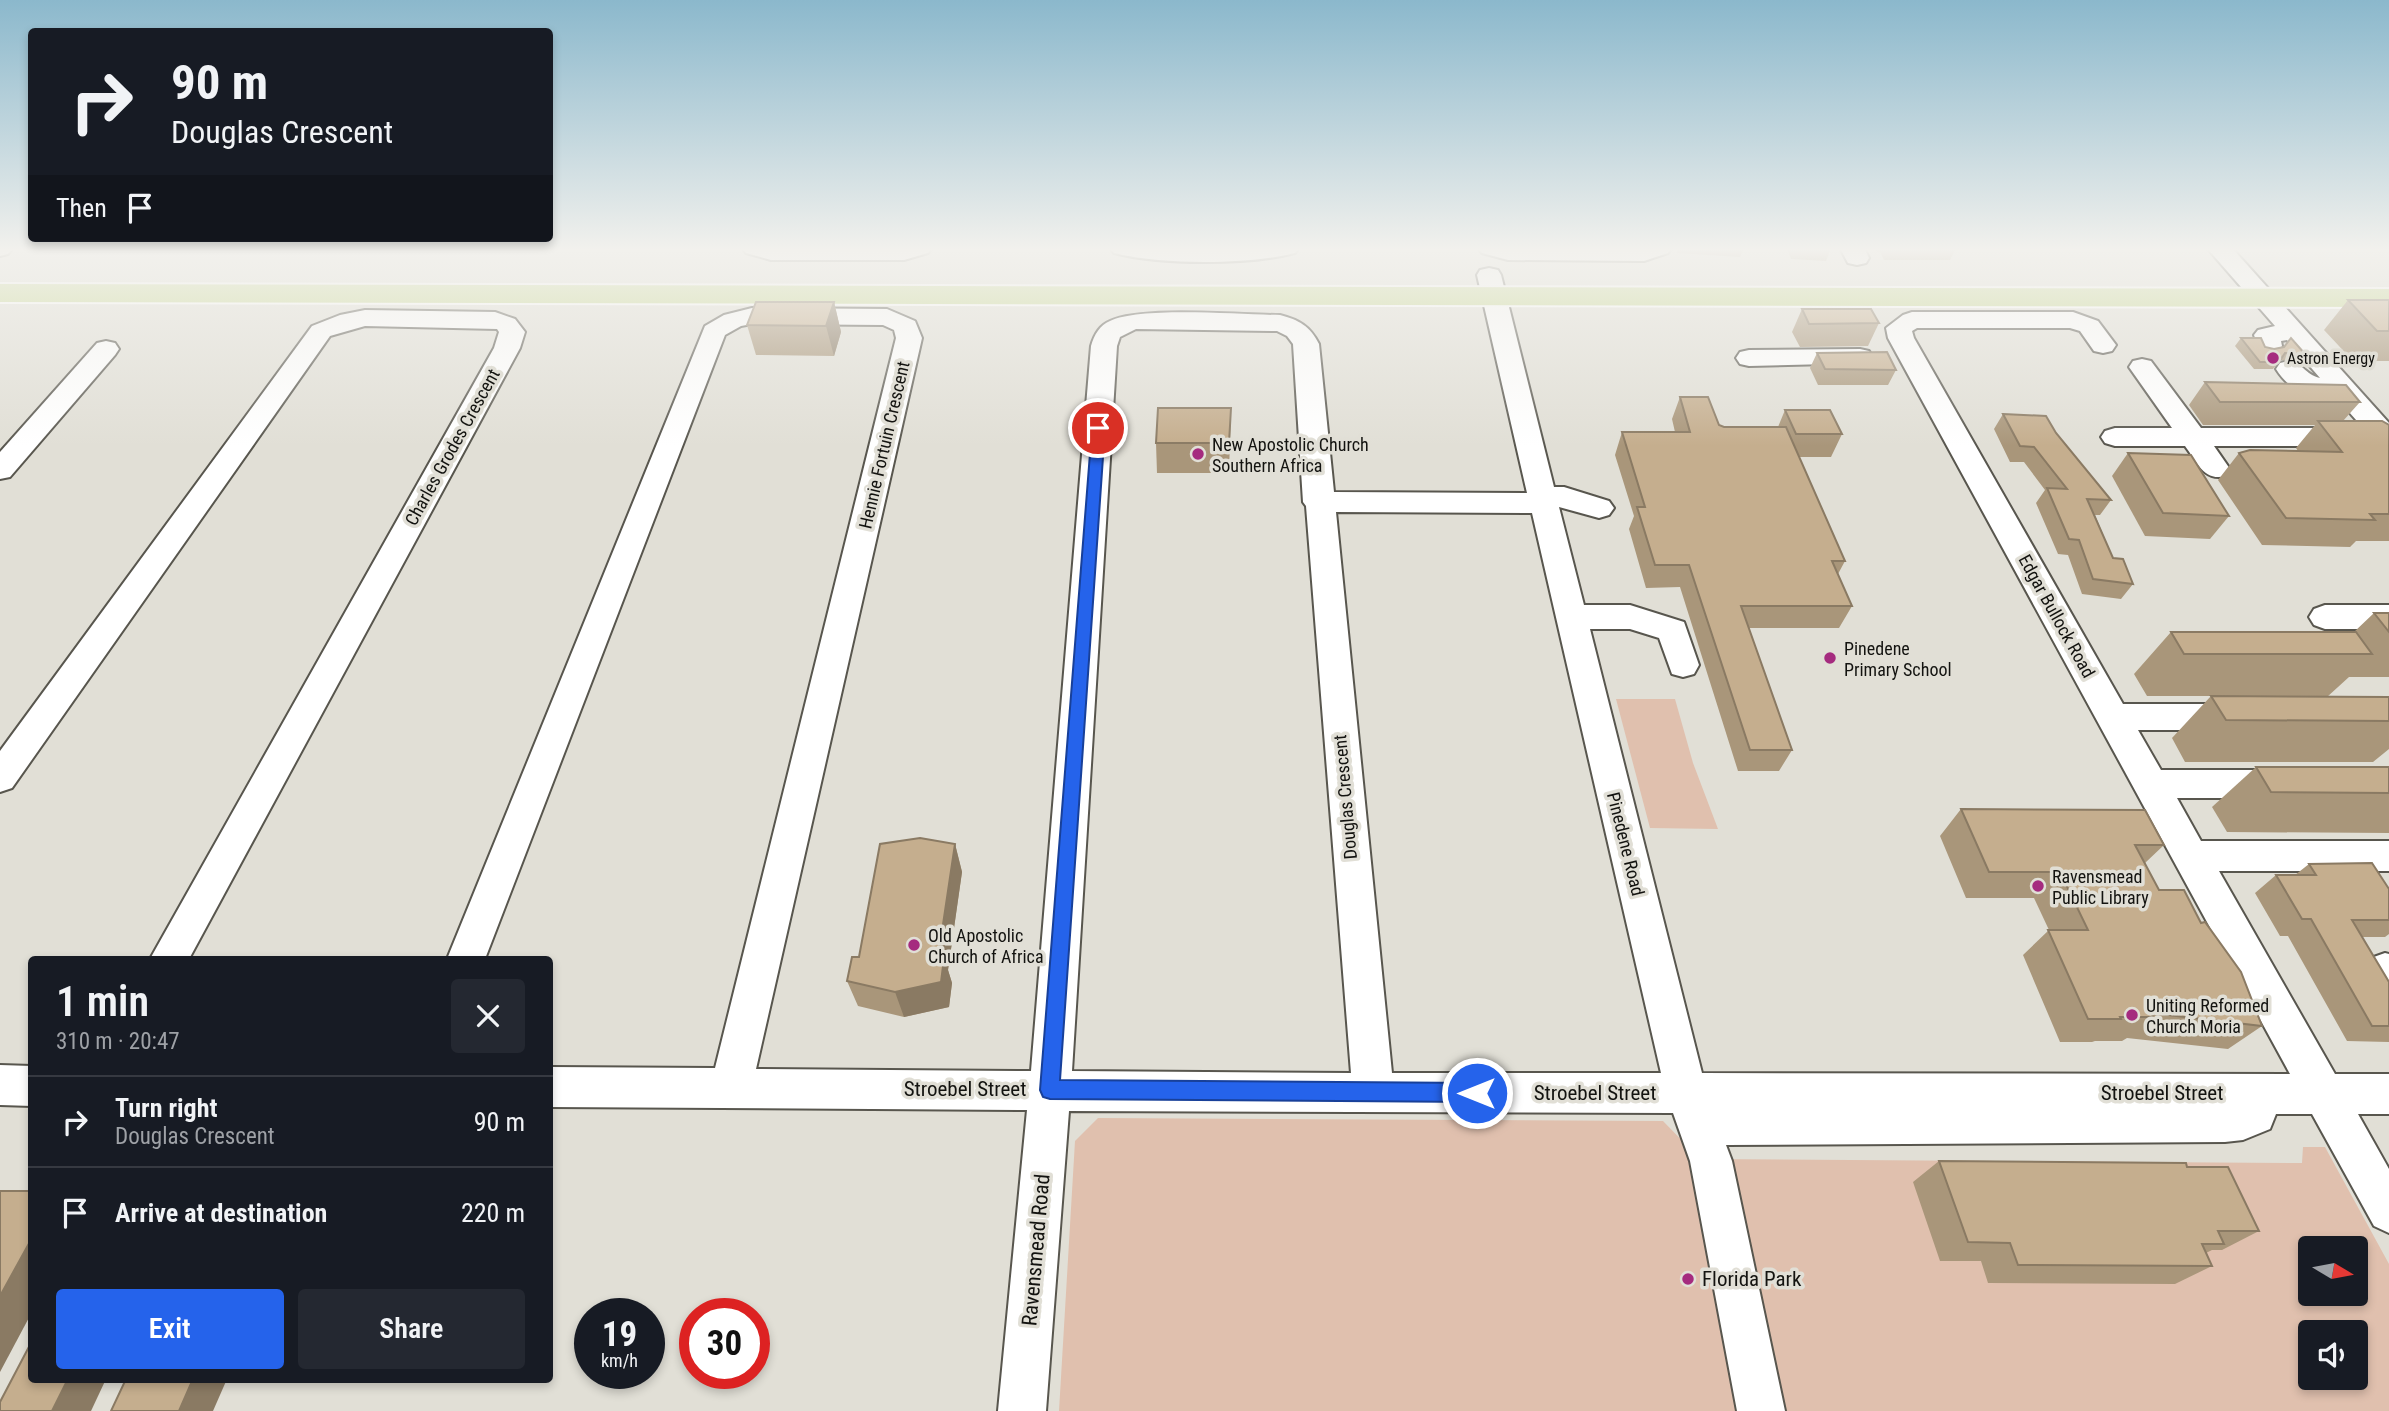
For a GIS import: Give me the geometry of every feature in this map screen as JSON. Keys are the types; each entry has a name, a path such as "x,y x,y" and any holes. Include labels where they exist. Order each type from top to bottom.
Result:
{"street":[{"name":"Pinedene Road","path":"1500,314 1571,617 1693,1109 1712,1161 1761,1411"},
{"path":"2278,314 2387,438"},
{"name":"Hennie Fortuin Crescent","path":"467,956 714,331 733,320 752,316 879,317 901,322 909,330 909,338 731,1087"},
{"name":"Charles Grodes Crescent","path":"0,778 321,331 349,320 365,318 495,320 506,324 512,331 506,348 171,956"},
{"name":"Edgar Bullock Road","path":"2103,345 2089,326 2073,320 1912,320 1902,325 1899,333 2389,1210"},
{"name":"Douglas Crescent","path":"1050,1090 1104,346 1112,329 1135,321 1280,323 1294,327 1303,335 1306,344 1318,502 1373,1093"},
{"path":"2269,346 2267,335 2294,332"},
{"path":"0,470 106,349"},
{"path":"1749,358 1912,356"},
{"path":"2142,367 2216,469"},
{"path":"2289,369 2308,386 2342,387"},
{"path":"2115,437 2387,438"},
{"path":"1318,502 1543,500 1564,497 1599,508"},
{"path":"1571,617 1630,617 1673,630 1683,665"},
{"path":"2325,617 2389,617"},
{"path":"2113,717 2273,717"},
{"path":"2151,784 2318,784"},
{"path":"2190,856 2389,856"},
{"name":"Stroebel Street","path":"553,1087 1373,1093 1693,1109 2016,1079 2260,1094 2389,1094"},
{"path":"0,1086 28,1086"},
{"name":"Ravensmead Road","path":"1022,1411 1050,1090"},
{"path":"1693,1109 2225,1122 2243,1120 2255,1115 2260,1094"}],"shaded area":[{"path":"1616,699 1675,699 1693,763 1718,829 1650,828"},
{"name":"Florida Park","path":"1098,1118 1663,1121 1700,1159 2302,1163 2303,1147 2325,1147 2389,1264 2389,1411 1059,1411 1075,1141"}],"building":[{"path":"751,314 830,314 826,326 747,325"},
{"path":"1804,314 1874,314 1879,323 1809,324"},
{"path":"2361,314 2389,314 2389,331 2377,331"},
{"path":"2241,338 2261,338 2265,347 2274,349 2284,347 2291,338 2305,354 2285,353 2279,362 2260,362"},
{"path":"1887,352 1896,370 1825,369 1817,353"},
{"path":"2205,382 2346,385 2360,402 2220,402"},
{"path":"1680,397 1708,397 1719,425 1724,427 1786,427 1845,561 1832,561 1852,606 1741,606 1792,750 1750,750 1689,565 1655,565 1637,507 1645,507 1622,432 1690,432"},
{"path":"1158,408 1231,408 1229,443 1156,443"},
{"path":"1785,410 1830,410 1842,434 1796,434"},
{"path":"2003,414 2046,416 2056,433 2111,500 2087,499 2113,558 2123,559 2133,584 2093,579 2079,540 2069,539 2047,488 2067,489 2034,447 2020,446"},
{"path":"2318,421 2382,421 2389,425 2389,514 2370,514 2375,520 2286,518 2239,453 2250,450 2342,452"},
{"path":"2128,453 2191,455 2229,516 2163,513"},
{"path":"2374,613 2389,613 2389,632"},
{"path":"2171,632 2356,632 2372,654 2184,654"},
{"path":"2211,696 2389,697 2389,721 2226,720"},
{"path":"2256,767 2389,767 2389,793 2271,792"},
{"path":"1961,809 2145,810 2164,845 2135,845 2159,890 2184,890 2201,923 2205,922 2241,972 2262,1026 2151,1013 2153,1017 2088,1019 2048,930 2088,930 2060,872 1989,872"},
{"name":"Old Apostolic Church of Africa","path":"920,838 955,844 938,958 944,958 941,982 895,992 847,981 852,957 859,957 880,844"},
{"path":"2372,863 2389,889 2389,920 2352,920 2389,982 2389,1026 2372,1026 2311,919 2302,919 2276,875 2316,875 2309,864"},
{"path":"1939,1161 2186,1163 2187,1167 2228,1167 2259,1231 2218,1231 2224,1244 2202,1244 2212,1266 2018,1265 2010,1243 1968,1242"},
{"path":"0,1191 28,1191 28,1245 0,1296"},
{"path":"28,1349 28,1383 66,1383 52,1411 0,1411 0,1402"},
{"path":"124,1383 191,1383 179,1411 111,1411"}],"place":[{"name":"Astron Energy","path":"2273,358"},
{"name":"New Apostolic Church Southern Africa","path":"1198,454"},
{"name":"Pinedene Primary School","path":"1830,658"},
{"name":"Ravensmead Public Library","path":"2038,886"},
{"name":"Old Apostolic Church of Africa","path":"914,945"},
{"name":"Uniting Reformed Church Moria","path":"2132,1015"},
{"name":"Florida Park","path":"1688,1279"}],"route":[{"path":"1098,428 1050,1090 1477,1093"}]}
